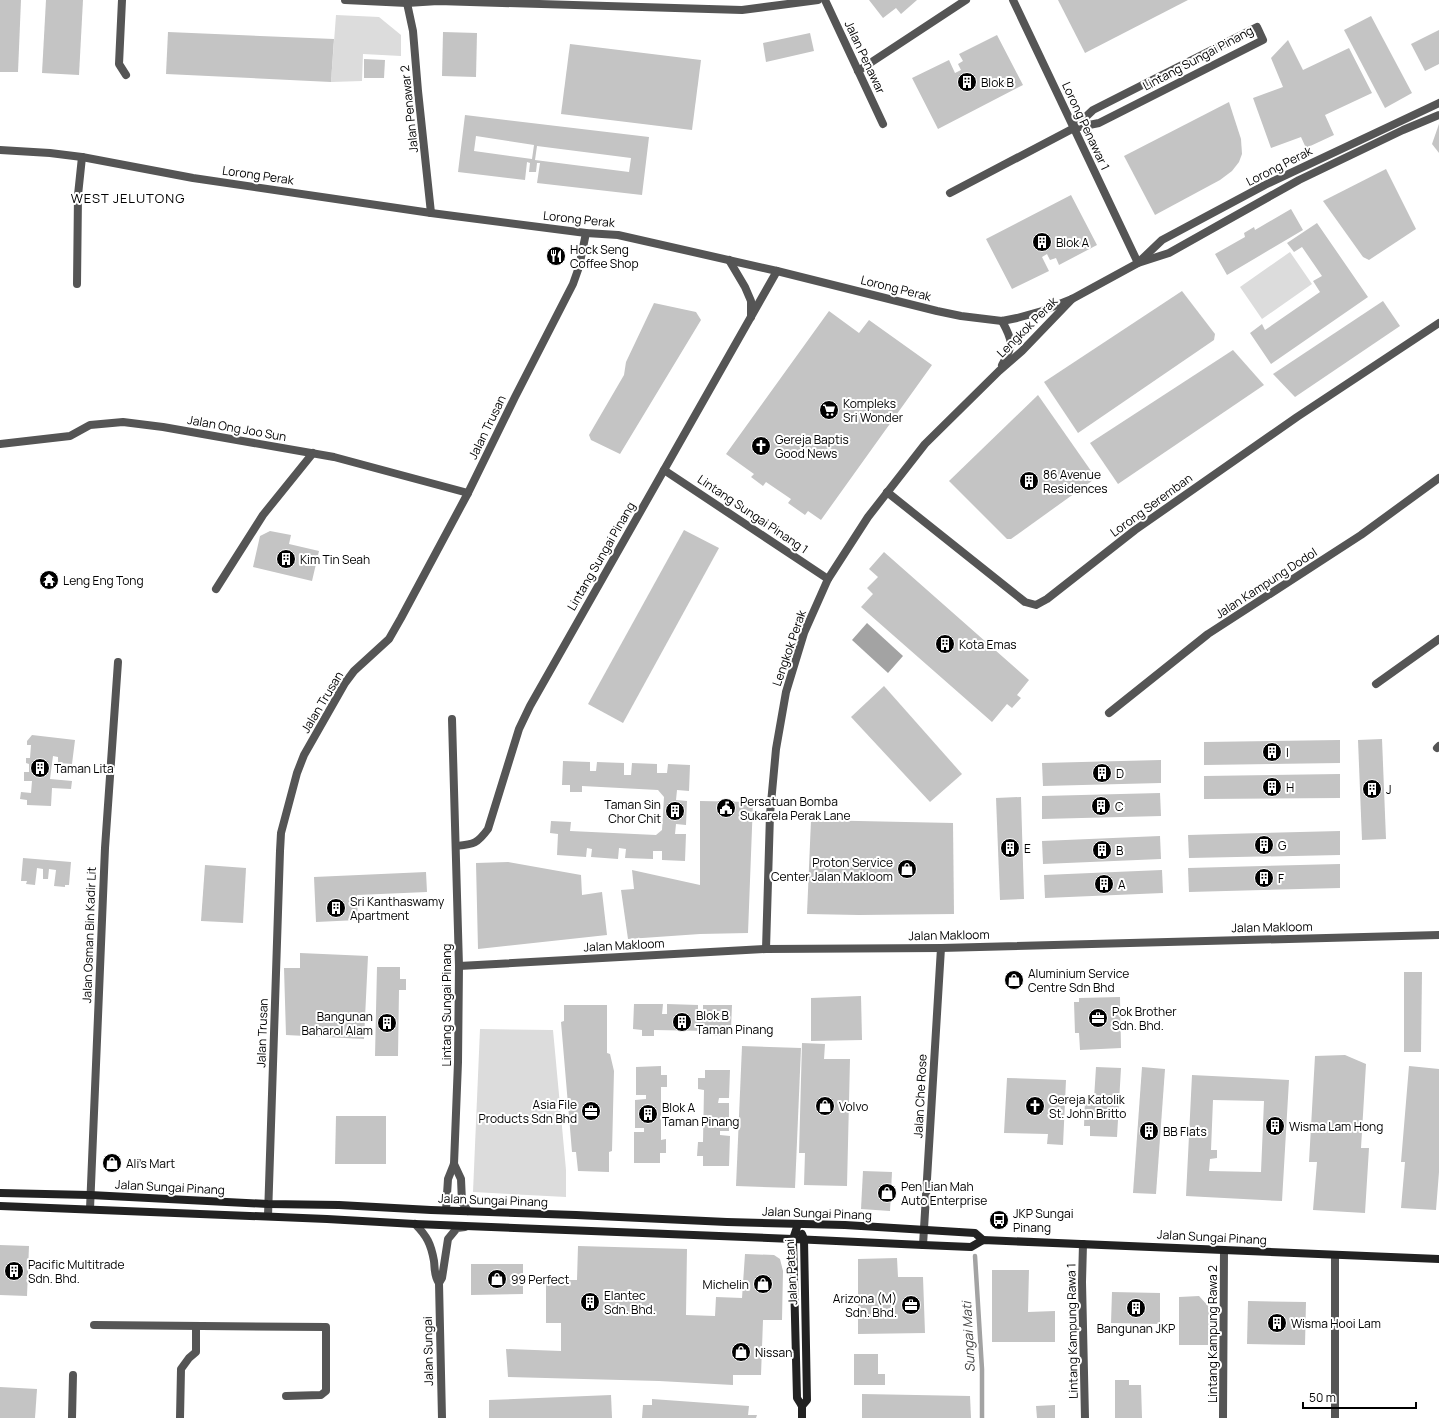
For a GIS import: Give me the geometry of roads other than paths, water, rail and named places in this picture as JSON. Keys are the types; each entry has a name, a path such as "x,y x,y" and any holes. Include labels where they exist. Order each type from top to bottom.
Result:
{"main road":[{"name":"Jalan Sungai Pinang","path":"0,1193 90,1195 268,1204 728,1222 845,1225 975,1232 983,1240"},
{"name":"Jalan Sungai Pinang","path":"0,1206 268,1216 415,1224 793,1238 971,1247 983,1240 1439,1259"},
{"name":"Jalan Patani","path":"798,1224 793,1238 797,1398 802,1406 802,1418"},
{"name":"Jalan Patani","path":"798,1224 804,1239 807,1400 802,1406"}],"street":[{"path":"122,0 119,64 126,75"},
{"path":"345,0 406,2 438,1 742,10 818,0"},
{"name":"Jalan Penawar","path":"825,0 884,124"},
{"path":"858,71 966,0"},
{"name":"Lorong Penawar 1","path":"1013,0 1138,263"},
{"name":"Jalan Penawar 2","path":"406,2 414,31 418,91 431,213"},
{"name":"Lintang Sungai Pinang","path":"950,193 1074,128 1093,110 1257,27 1263,40 1099,123 1074,128"},
{"name":"Lorong Perak","path":"1138,263 1162,240 1266,185 1439,103"},
{"name":"Lorong Perak","path":"0,150 82,157 193,178 431,213 586,233 618,235 777,271 949,313 1002,321 1042,311 1072,299 1138,263 1169,253 1299,180 1403,130 1439,115"},
{"path":"77,284 78,195 82,157"},
{"name":"Jalan Trusan","path":"268,1216 280,844 281,832 297,773 304,755 345,683 354,671 389,639 402,618 468,493 573,284 579,267 586,233"},
{"path":"729,260 745,287 750,301 751,317"},
{"name":"Lintang Sungai Pinang","path":"456,846 470,845 480,840 488,829 519,729 530,706 777,271"},
{"name":"Lengkok Perak","path":"766,949 770,814 776,749 786,692 804,633 828,579 868,517 925,444 999,371 1022,351 1072,299"},
{"name":"Lengkok Perak","path":"999,371 1010,352 1011,342 1002,321"},
{"name":"Lorong Seremban","path":"887,492 1025,602 1036,605 1047,599 1135,530 1180,498 1297,417 1439,323"},
{"name":"Jalan Ong Joo Sun","path":"0,444 70,436 90,425 123,422 170,428 334,457 468,493"},
{"path":"216,589 263,515 313,453"},
{"name":"Lintang Sungai Pinang 1","path":"664,470 828,579"},
{"name":"Jalan Kampung Dodol","path":"1109,713 1208,634 1361,535 1439,478"},
{"path":"1376,684 1439,638"},
{"name":"Jalan Osman Bin Kadir Lit","path":"90,1209 105,843 118,662"},
{"name":"Lintang Sungai Pinang","path":"446,1210 448,1179 454,1164 458,1062 459,966 452,719"},
{"name":"Jalan Makloom","path":"459,966 766,949 941,948 1439,935"},
{"name":"Jalan Che Rose","path":"923,1245 941,948"},
{"name":"Lintang Sungai Pinang","path":"454,1164 461,1179 462,1202 468,1211"},
{"name":"Jalan Sungai","path":"415,1224 427,1237 431,1246 436,1278 439,1283 442,1418"},
{"name":"Jalan Sungai","path":"439,1283 442,1278 448,1238 457,1228 470,1226"},
{"name":"Lintang Kampung Rawa 1","path":"1083,1244 1082,1282 1085,1418"},
{"name":"Lintang Kampung Rawa 2","path":"1224,1250 1224,1418"},
{"path":"1335,1255 1335,1418"},
{"path":"94,1325 326,1327 326,1391 321,1395 286,1396"},
{"path":"180,1418 181,1369 196,1352 196,1326"},
{"path":"72,1418 73,1375"}],"waterway":[{"name":"Sungai Mati","path":"975,1256 982,1369 982,1418"}],"place":[{"name":"Blok B","path":"967,82"},
{"name":"Blok A","path":"1042,242"},
{"name":"Hock Seng Coffee Shop","path":"556,256"},
{"name":"Kompleks Sri Wonder","path":"829,410"},
{"name":"Gereja Baptis Good News","path":"761,446"},
{"name":"86 Avenue Residences","path":"1029,481"},
{"name":"Kim Tin Seah","path":"286,559"},
{"name":"Leng Eng Tong","path":"49,580"},
{"name":"Kota Emas","path":"945,644"},
{"name":"I","path":"1272,752"},
{"name":"Taman Lita","path":"40,768"},
{"name":"D","path":"1102,773"},
{"name":"H","path":"1272,787"},
{"name":"J","path":"1372,789"},
{"name":"C","path":"1101,806"},
{"name":"Persatuan Bomba Sukarela Perak Lane","path":"726,808"},
{"name":"Taman Sin Chor Chit","path":"675,811"},
{"name":"G","path":"1264,845"},
{"name":"E","path":"1010,848"},
{"name":"B","path":"1102,850"},
{"name":"Proton Service Center Jalan Makloom","path":"907,869"},
{"name":"F","path":"1264,878"},
{"name":"A","path":"1104,884"},
{"name":"Sri Kanthaswamy Apartment","path":"336,908"},
{"name":"Aluminium Service Centre Sdn Bhd","path":"1014,980"},
{"name":"Pok Brother Sdn. Bhd.","path":"1098,1018"},
{"name":"Blok B Taman Pinang","path":"682,1022"},
{"name":"Bangunan Baharol Alam","path":"387,1023"},
{"name":"Volvo","path":"825,1106"},
{"name":"Gereja Katolik St. John Britto","path":"1035,1106"},
{"name":"Asia File Products Sdn Bhd","path":"591,1111"},
{"name":"Blok A Taman Pinang","path":"648,1114"},
{"name":"Wisma Lam Hong","path":"1275,1126"},
{"name":"BB Flats","path":"1149,1131"},
{"name":"Ali's Mart","path":"112,1163"},
{"name":"Pen Lian Mah Auto Enterprise","path":"887,1193"},
{"name":"JKP Sungai Pinang","path":"999,1220"},
{"name":"Pacific Multitrade Sdn. Bhd.","path":"14,1271"},
{"name":"99 Perfect","path":"497,1279"},
{"name":"Michelin","path":"763,1284"},
{"name":"Elantec Sdn. Bhd.","path":"590,1302"},
{"name":"Arizona (M) Sdn. Bhd.","path":"911,1305"},
{"name":"Bangunan JKP","path":"1136,1308"},
{"name":"Wisma Hooi Lam","path":"1277,1323"},
{"name":"Nissan","path":"741,1352"}],"district":[{"name":"WEST JELUTONG","path":"128,198"}]}
